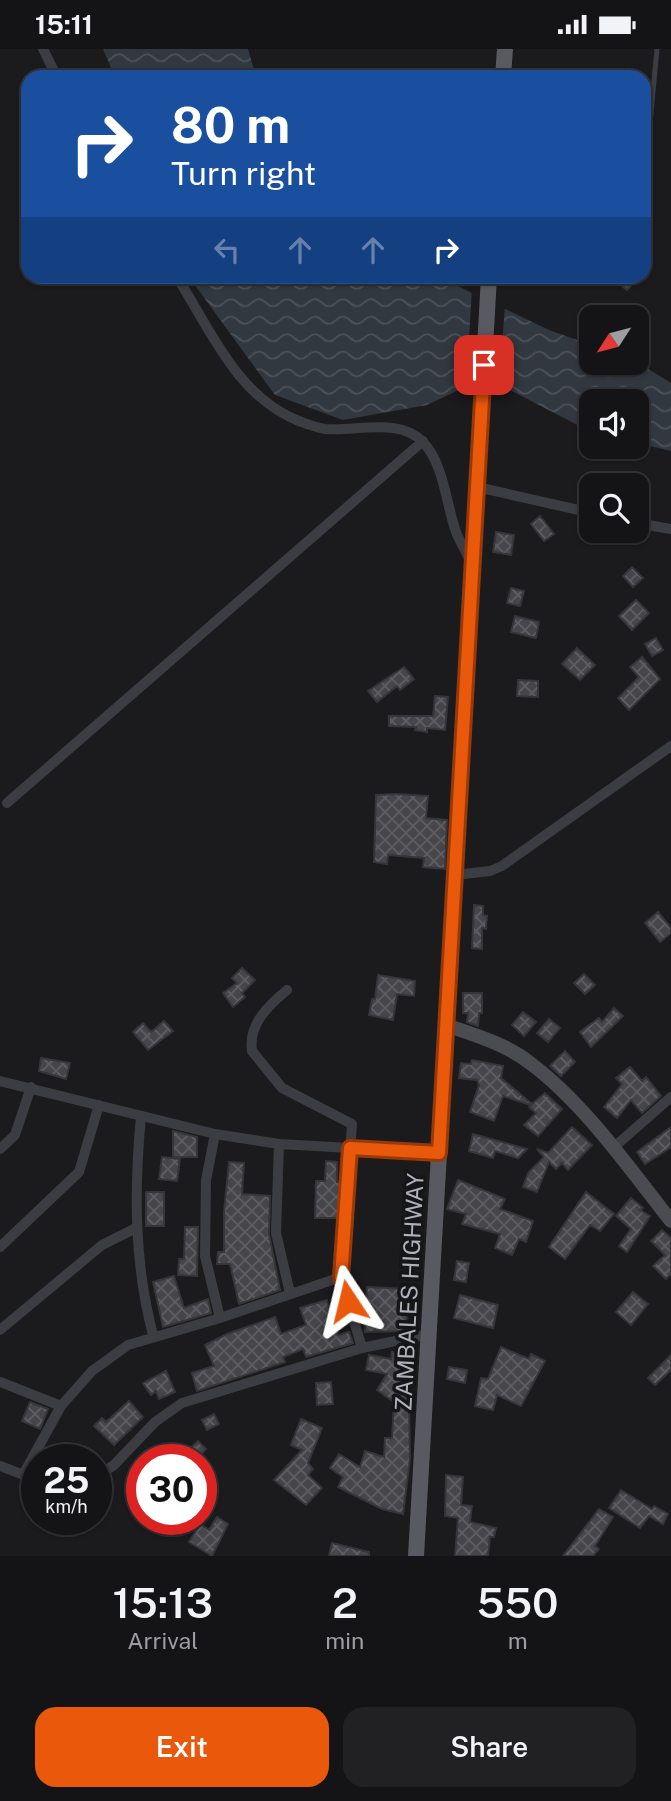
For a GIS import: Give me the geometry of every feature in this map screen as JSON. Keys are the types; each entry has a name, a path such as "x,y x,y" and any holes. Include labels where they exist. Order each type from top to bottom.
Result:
{"main road":[{"path":"504,70 505,49"},
{"name":"ZAMBALES HIGHWAY","path":"416,1556 489,284"}],"street":[{"path":"43,49 54,70"},
{"path":"181,284 242,382 270,405 297,421 324,429 393,428 409,432 423,441 433,457 456,531 472,566"},
{"path":"7,803 423,441"},
{"path":"477,488 579,510"},
{"path":"649,525 671,529"},
{"path":"455,875 490,871 502,866 671,747"},
{"path":"287,990 265,1008 259,1019 252,1051 282,1088 350,1121 341,1277 362,1347"},
{"path":"446,1025 497,1043 529,1062 556,1085 613,1148 671,1221"},
{"path":"0,1081 215,1134 279,1144 439,1153"},
{"path":"0,1149 15,1135 31,1087"},
{"path":"613,1148 671,1097"},
{"path":"0,1247 79,1172 99,1105"},
{"path":"141,1116 135,1228 143,1297 153,1335"},
{"path":"215,1134 206,1180 205,1256 220,1318"},
{"path":"279,1144 276,1233 290,1293"},
{"path":"0,1330 102,1245 135,1228"},
{"path":"40,1444 61,1406 92,1371 128,1345 153,1335 220,1318 341,1277"},
{"path":"112,1466 155,1422 182,1403 362,1347 429,1334"},
{"path":"0,1382 61,1406"},
{"path":"0,1467 21,1474"}],"lane":[{"path":"651,113 657,49"}],"water":[{"path":"103,49 248,49 254,70 112,70"},
{"path":"194,284 454,284 549,330 579,341 579,375 649,375 649,369 671,383 671,451 649,446 649,389 579,389 579,426 504,387 463,388 427,405 343,420 275,395"}],"pier":[{"path":"472,288 505,304 499,391 466,390"}],"building":[{"path":"620,284 632,284 627,290"},
{"path":"540,516 554,534 544,541 531,524"},
{"path":"496,532 514,535 511,555 493,552"},
{"path":"632,567 643,578 633,587 623,576"},
{"path":"511,588 524,591 520,606 507,603"},
{"path":"636,600 649,613 632,630 619,616"},
{"path":"515,616 539,622 536,638 511,632"},
{"path":"656,638 663,650 652,656 645,644"},
{"path":"577,648 595,665 580,680 562,664"},
{"path":"642,657 660,679 629,710 618,698 639,677 630,667"},
{"path":"404,667 414,679 400,690 397,686 377,702 368,691"},
{"path":"518,680 538,681 538,697 517,696"},
{"path":"435,696 448,697 445,730 427,728 427,732 415,730 416,727 389,726 389,716 433,716"},
{"path":"376,795 428,796 426,818 447,820 445,869 423,867 424,858 388,855 387,864 374,862"},
{"path":"474,905 483,906 483,915 487,916 486,929 482,928 482,949 472,948"},
{"path":"658,912 671,928 671,933 660,942 645,923"},
{"path":"242,968 255,980 242,993 245,997 233,1007 223,993 237,983 232,978"},
{"path":"584,974 595,985 585,994 574,983"},
{"path":"378,975 415,981 414,996 397,994 393,1020 369,1015 372,999 375,999"},
{"path":"463,993 482,993 482,1013 479,1013 478,1026 467,1022 468,1013 463,1013"},
{"path":"614,1008 623,1016 591,1047 580,1032 599,1018 602,1022"},
{"path":"523,1012 536,1022 524,1036 512,1025"},
{"path":"549,1019 560,1028 548,1042 537,1033"},
{"path":"164,1021 173,1031 148,1050 133,1032 143,1023 151,1032"},
{"path":"565,1051 575,1062 561,1076 550,1066"},
{"path":"41,1058 70,1063 66,1079 39,1071"},
{"path":"472,1060 503,1066 501,1078 532,1104 545,1093 562,1109 538,1136 524,1125 536,1113 529,1107 531,1105 503,1096 494,1121 470,1112 479,1085 477,1080 459,1078 461,1063 471,1064"},
{"path":"630,1067 642,1081 646,1077 661,1096 642,1113 631,1100 617,1118 604,1107 622,1084 616,1078"},
{"path":"572,1127 592,1145 568,1170 562,1163 556,1169 549,1162 537,1192 523,1187 528,1173 544,1157 537,1149 548,1153"},
{"path":"671,1127 671,1147 645,1164 637,1152"},
{"path":"173,1131 197,1137 197,1157 173,1157"},
{"path":"473,1134 527,1149 518,1158 495,1151 493,1158 469,1151"},
{"path":"162,1157 180,1159 177,1181 159,1179"},
{"path":"326,1161 337,1162 337,1182 340,1182 338,1218 315,1218 316,1181 325,1181"},
{"path":"229,1162 244,1163 242,1194 270,1196 269,1234 280,1290 239,1304 230,1264 217,1264 218,1252 224,1252 224,1212"},
{"path":"458,1180 505,1199 500,1209 533,1221 526,1242 519,1239 512,1255 495,1248 500,1234 462,1224 466,1214 447,1209"},
{"path":"146,1192 164,1192 164,1226 146,1226"},
{"path":"586,1192 614,1214 600,1231 590,1225 565,1259 549,1247"},
{"path":"631,1198 643,1208 640,1210 650,1216 627,1252 619,1246 631,1229 616,1216"},
{"path":"405,1199 420,1200 419,1213 405,1213"},
{"path":"185,1227 198,1227 197,1276 178,1275 179,1259 184,1259"},
{"path":"662,1230 671,1238 671,1274 666,1279 653,1266 665,1255 651,1241"},
{"path":"457,1261 469,1263 466,1282 454,1280"},
{"path":"174,1276 184,1308 208,1299 211,1313 163,1327 153,1282"},
{"path":"367,1287 408,1289 406,1331 365,1332"},
{"path":"633,1292 648,1304 631,1325 616,1312"},
{"path":"460,1295 498,1305 493,1328 454,1318"},
{"path":"327,1300 338,1335 349,1332 353,1343 306,1357 303,1349 283,1357 285,1362 197,1391 192,1373 214,1366 205,1345 275,1317 281,1334 306,1325 300,1308"},
{"path":"501,1347 529,1359 531,1354 545,1361 521,1406 497,1395 493,1410 475,1406 481,1378 488,1379"},
{"path":"392,1352 409,1353 406,1397 412,1400 409,1405 410,1459 403,1514 382,1509 338,1487 343,1477 330,1468 339,1454 360,1467 365,1451 384,1457 385,1438 392,1438 394,1402 377,1390 387,1374 366,1370 369,1355 391,1359"},
{"path":"671,1355 671,1370 655,1385 648,1378"},
{"path":"449,1367 467,1370 465,1383 447,1379"},
{"path":"166,1371 175,1392 159,1399 156,1391 151,1395 143,1383"},
{"path":"331,1382 333,1404 317,1405 316,1383"},
{"path":"129,1401 143,1417 114,1445 94,1426 102,1418 106,1422"},
{"path":"30,1402 48,1409 40,1429 22,1421"},
{"path":"214,1414 219,1424 207,1430 202,1420"},
{"path":"301,1419 322,1428 308,1463 313,1469 308,1475 322,1488 306,1505 274,1480 302,1450 291,1445"},
{"path":"446,1475 463,1477 461,1505 472,1506 470,1522 496,1528 494,1537 490,1537 488,1556 455,1556 458,1518 445,1516"},
{"path":"621,1490 652,1509 654,1506 668,1514 663,1524 649,1516 640,1528 609,1508"},
{"path":"599,1509 613,1517 595,1546 599,1549 593,1556 563,1556"},
{"path":"217,1517 228,1524 212,1556 189,1542 193,1535 217,1535"},
{"path":"332,1543 369,1552 369,1556 329,1556"}],"route":[{"path":"348,1301 341,1277 350,1148 439,1153 484,365"}]}
